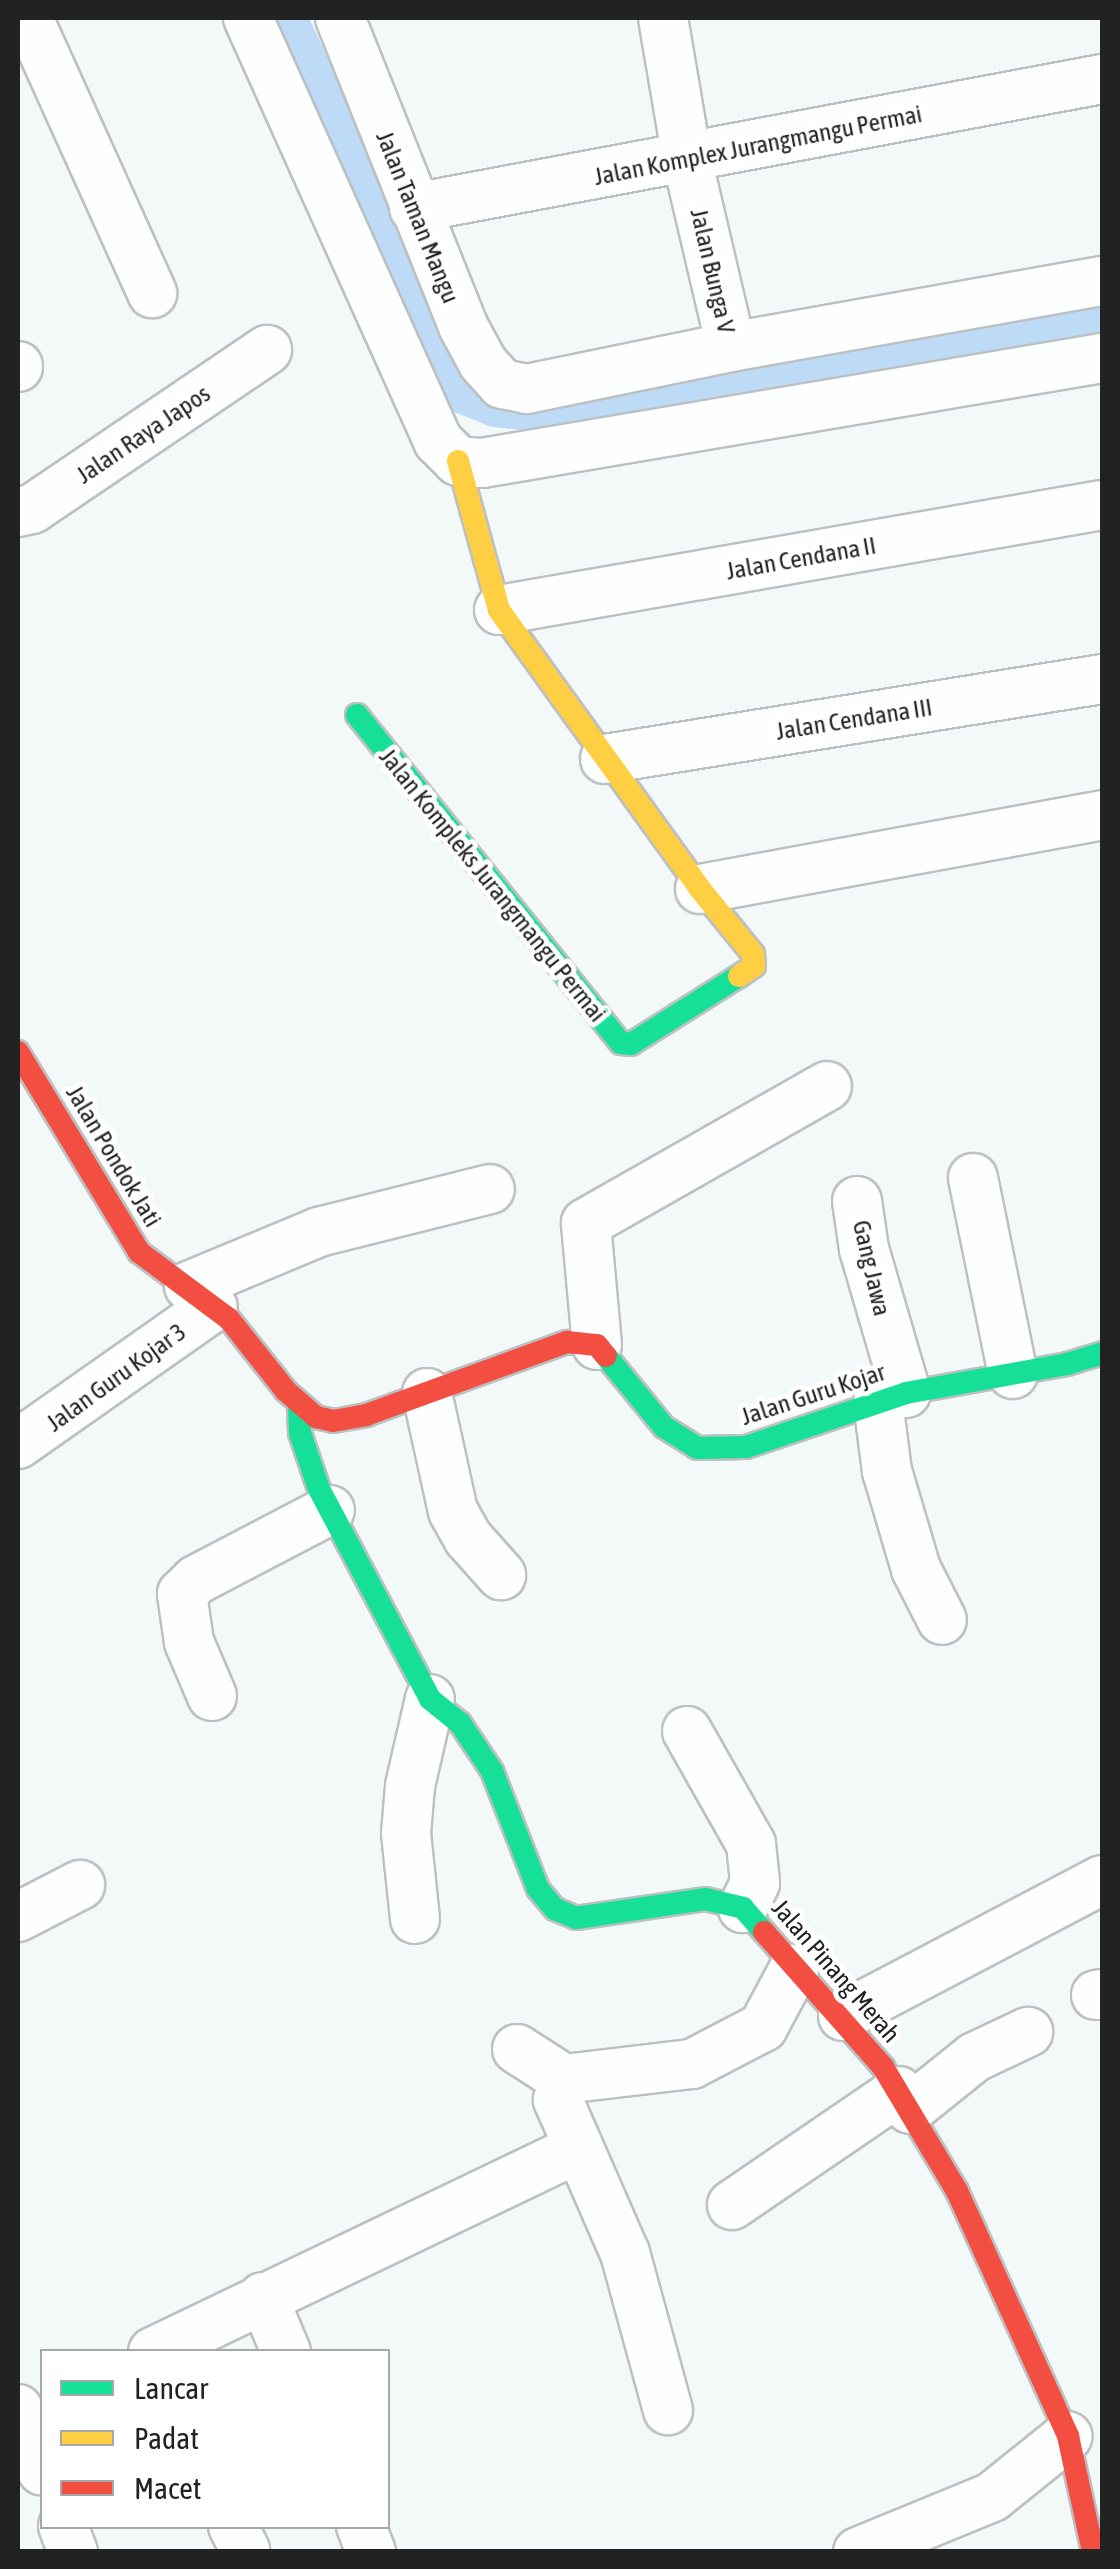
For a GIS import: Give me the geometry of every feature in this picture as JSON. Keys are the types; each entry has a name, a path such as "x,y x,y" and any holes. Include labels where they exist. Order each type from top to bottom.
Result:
{"street":[{"path":"28,18 152,293"},
{"path":"248,18 438,441 458,461 482,463 1102,358"},
{"name":"Jalan Taman Mangu","path":"342,18 463,326 483,363 502,384 527,389 731,347"},
{"name":"Jalan Bunga V","path":"663,18 687,159 731,347"},
{"name":"Jalan Komplex Jurangmangu Permai","path":"414,208 1102,79"},
{"path":"731,347 1102,282"},
{"name":"Jalan Raya Japos","path":"18,512 32,509 266,350"},
{"name":"Jalan Kompleks Jurangmangu Permai","path":"358,715 622,1043 631,1044 754,966 753,954 700,889 499,610 458,461"},
{"name":"Jalan Cendana II","path":"499,610 1102,505"},
{"name":"Jalan Cendana III","path":"606,759 1102,679"},
{"path":"700,889 1102,815"},
{"name":"Jalan Pondok Jati","path":"23,1070 125,1234 151,1262 201,1297 251,1342 299,1405"},
{"path":"299,1405 332,1421 366,1415 567,1342 597,1345 586,1223 827,1086"},
{"path":"973,1178 994,1298 1013,1374"},
{"name":"Jalan Guru Kojar 3","path":"18,1444 201,1297 319,1232 490,1188"},
{"name":"Gang Jawa","path":"857,1201 892,1398 890,1484 916,1569 942,1620"},
{"name":"Jalan Guru Kojar","path":"597,1345 664,1427 697,1448 746,1447 892,1398 1102,1354"},
{"path":"427,1393 453,1511 468,1538 502,1575"},
{"name":"Jalan Pinang Merah","path":"299,1405 300,1434 330,1510 430,1699 460,1722 492,1771 538,1889 555,1909 576,1918 705,1900 742,1908 767,1930 794,1969 842,2016 904,2100 957,2190 1068,2436 1093,2552"},
{"path":"212,1696 188,1642 182,1594 196,1580 330,1510"},
{"path":"415,1919 408,1817 410,1786 430,1699"},
{"path":"688,1731 751,1844 755,1883 742,1908"},
{"path":"842,2016 1102,1880"},
{"path":"18,1918 80,1886"},
{"path":"516,2049 564,2079 692,2064 763,2027 794,1969"},
{"path":"732,2205 976,2057 1028,2032"},
{"path":"564,2079 558,2100 625,2253 668,2410"},
{"path":"159,2349 579,2148"},
{"path":"262,2297 285,2349"},
{"path":"28,2411 40,2462"},
{"path":"858,2552 992,2497 1068,2436"}],"waterway":[{"path":"286,18 452,377 466,394 495,406 524,409 566,403 1102,312"}],"traffic: fast":[{"path":"357,715 621,1043 631,1044 739,976"},
{"path":"606,1356 664,1427 697,1448 746,1447 906,1393 1067,1364 1102,1353"},
{"path":"299,1405 300,1433 319,1489 430,1699 460,1723 492,1771 538,1889 555,1909 576,1918 705,1899 743,1908 764,1932"}],"traffic: slow":[{"path":"458,461 499,610 700,889 753,954 754,966 739,976"}],"traffic: jam":[{"path":"18,1052 139,1252 229,1319 286,1391 316,1417 333,1421 366,1415 567,1342 597,1345 606,1356"},
{"path":"764,1932 883,2067 957,2191 1068,2436 1093,2552"}]}
